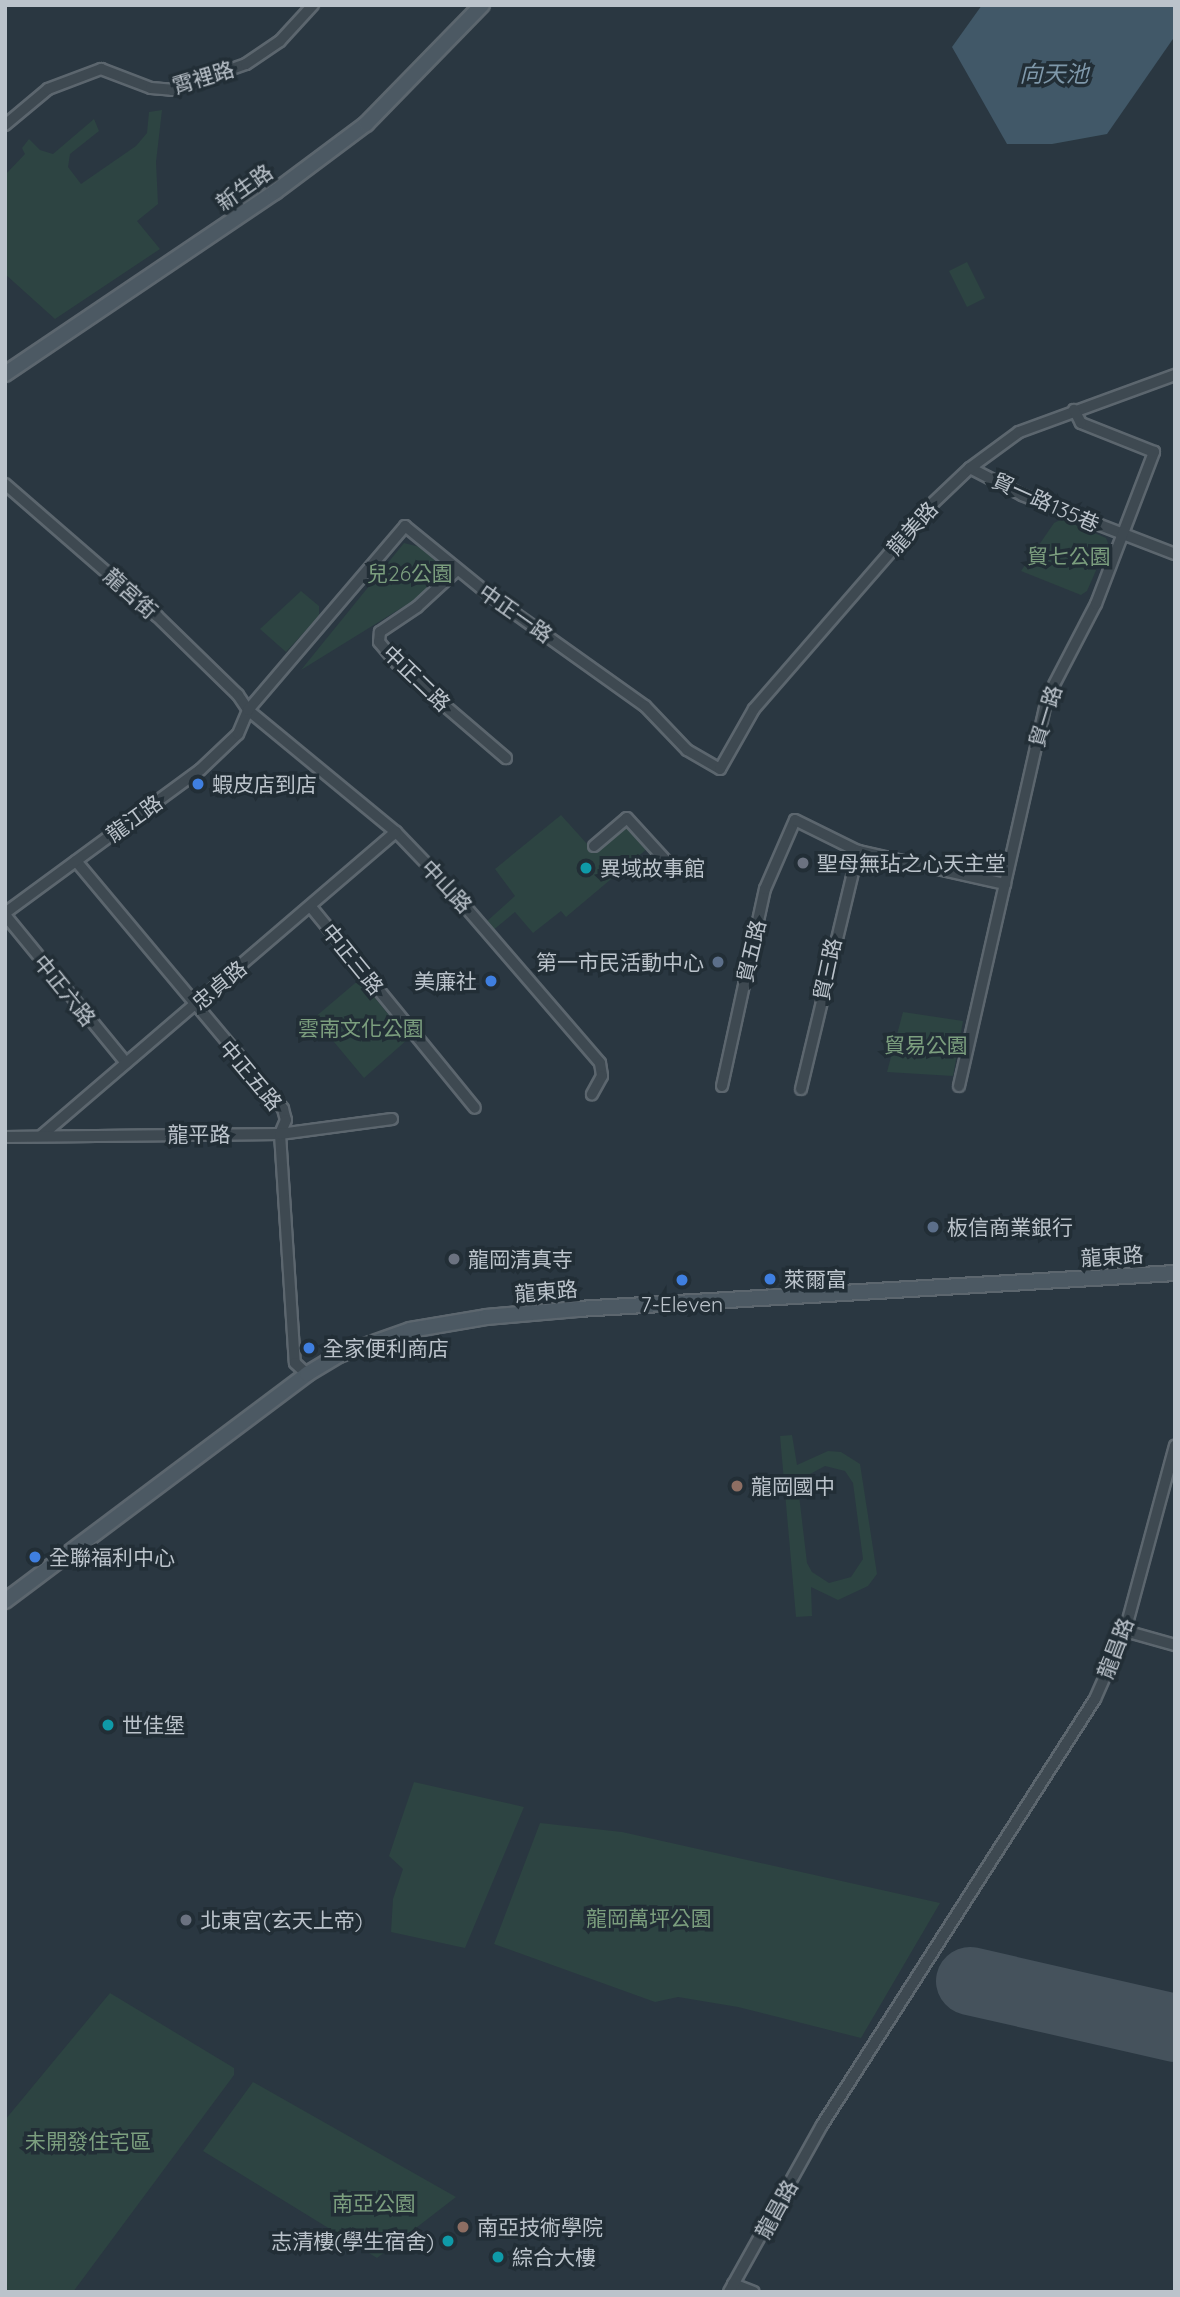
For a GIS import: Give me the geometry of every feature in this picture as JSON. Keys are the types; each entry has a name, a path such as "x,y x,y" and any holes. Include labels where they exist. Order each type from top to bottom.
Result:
{"street":[{"name":"霄裡路","path":"5,125 48,89 102,69 151,88 172,90 246,64 280,41 313,5"},
{"name":"新生路","path":"5,374 264,199 366,124 482,5"},
{"name":"龍美路","path":"720,769 754,709 932,505 970,468 1019,432 1175,375"},
{"name":"貿一路","path":"959,1086 1047,698 1096,604 1154,452 1081,423 1074,410"},
{"name":"貿一路135巷","path":"970,468 1122,535 1175,554"},
{"name":"龍宮街","path":"5,484 157,615 248,710"},
{"name":"中正一路","path":"248,710 400,529 414,530 457,570 645,706 687,750 720,769"},
{"name":"中正二路","path":"457,570 416,607 380,632 379,642 402,669 506,758"},
{"name":"中山路","path":"248,710 396,832 487,930 600,1063 601,1076 592,1094"},
{"name":"龍江路","path":"5,914 200,770 238,734 248,710"},
{"path":"594,846 627,818 670,864"},
{"name":"貿五路","path":"722,1086 765,889 795,820 858,851"},
{"name":"忠貞路","path":"41,1136 396,832"},
{"path":"858,851 1005,884"},
{"name":"貿三路","path":"801,1089 858,851"},
{"name":"中正五路","path":"76,861 194,1006 283,1109 286,1120 279,1134 295,1363 307,1374"},
{"name":"中正三路","path":"311,907 475,1108"},
{"name":"中正六路","path":"5,914 126,1063"},
{"name":"龍平路","path":"5,1137 279,1134 392,1119"},
{"name":"龍東路","path":"5,1601 307,1374 339,1355 410,1330 486,1317 1175,1273"},
{"name":"龍昌路","path":"731,2288 822,2124 1014,1831 1095,1699 1125,1631 1175,1446"},
{"path":"1125,1631 1175,1645"},
{"path":"731,2288 754,2292"}],"green space":[{"path":"162,110 156,162 158,204 137,221 160,249 55,319 5,274 5,175 25,154 22,148 29,139 40,150 53,154 94,119 99,131 70,154 68,167 81,184 136,146 147,133 149,112"},
{"path":"967,262 985,298 967,307 949,271"},
{"name":"貿七公園","path":"1062,519 1106,538 1108,543 1087,591 1081,595 1021,571 1054,523"},
{"name":"兒26公園","path":"404,543 420,547 448,572 445,581 301,670"},
{"name":"兒26公園","path":"301,591 319,606 319,616 286,652 260,629"},
{"path":"630,812 654,843 566,917 561,911 533,933 515,912 492,931 485,923 515,896 495,869 561,815 588,845"},
{"name":"雲南文化公園","path":"360,979 408,1039 364,1078 314,1018"},
{"name":"貿易公園","path":"903,1012 963,1021 953,1076 887,1072"},
{"path":"792,1435 797,1465 828,1451 841,1452 860,1464 877,1574 868,1586 838,1600 811,1587 812,1616 796,1617 780,1436","holes":["825,1466 845,1471 853,1483 863,1559 851,1577 829,1583 812,1572 807,1563 799,1495 810,1474"]},
{"path":"414,1782 524,1807 465,1948 391,1932 393,1899 403,1869 389,1856"},
{"name":"龍岡萬坪公園","path":"540,1823 622,1832 940,1903 861,2038 738,2007 678,1997 655,2002 494,1944"},
{"name":"未開發住宅區","path":"110,1993 234,2068 234,2075 73,2292 5,2292 5,2120"},
{"name":"南亞公園","path":"253,2082 456,2197 377,2258 203,2151"}],"water":[{"name":"向天池","path":"982,5 1175,5 1175,36 1107,134 1052,144 1007,144 952,47"}],"runway":[{"path":"970,1981 1175,2028"}],"place":[{"name":"蝦皮店到店","path":"198,784"},
{"name":"聖母無玷之心天主堂","path":"803,863"},
{"name":"異域故事館","path":"586,868"},
{"name":"第一市民活動中心","path":"718,962"},
{"name":"美廉社","path":"491,981"},
{"name":"板信商業銀行","path":"933,1227"},
{"name":"龍岡清真寺","path":"454,1259"},
{"name":"萊爾富","path":"770,1279"},
{"name":"7-Eleven","path":"682,1280"},
{"name":"全家便利商店","path":"309,1348"},
{"name":"龍岡國中","path":"737,1486"},
{"name":"全聯福利中心","path":"35,1557"},
{"name":"世佳堡","path":"108,1725"},
{"name":"北東宮(玄天上帝)","path":"186,1920"},
{"name":"南亞技術學院","path":"463,2227"},
{"name":"志清樓(學生宿舍)","path":"448,2241"},
{"name":"綜合大樓","path":"498,2257"}]}
